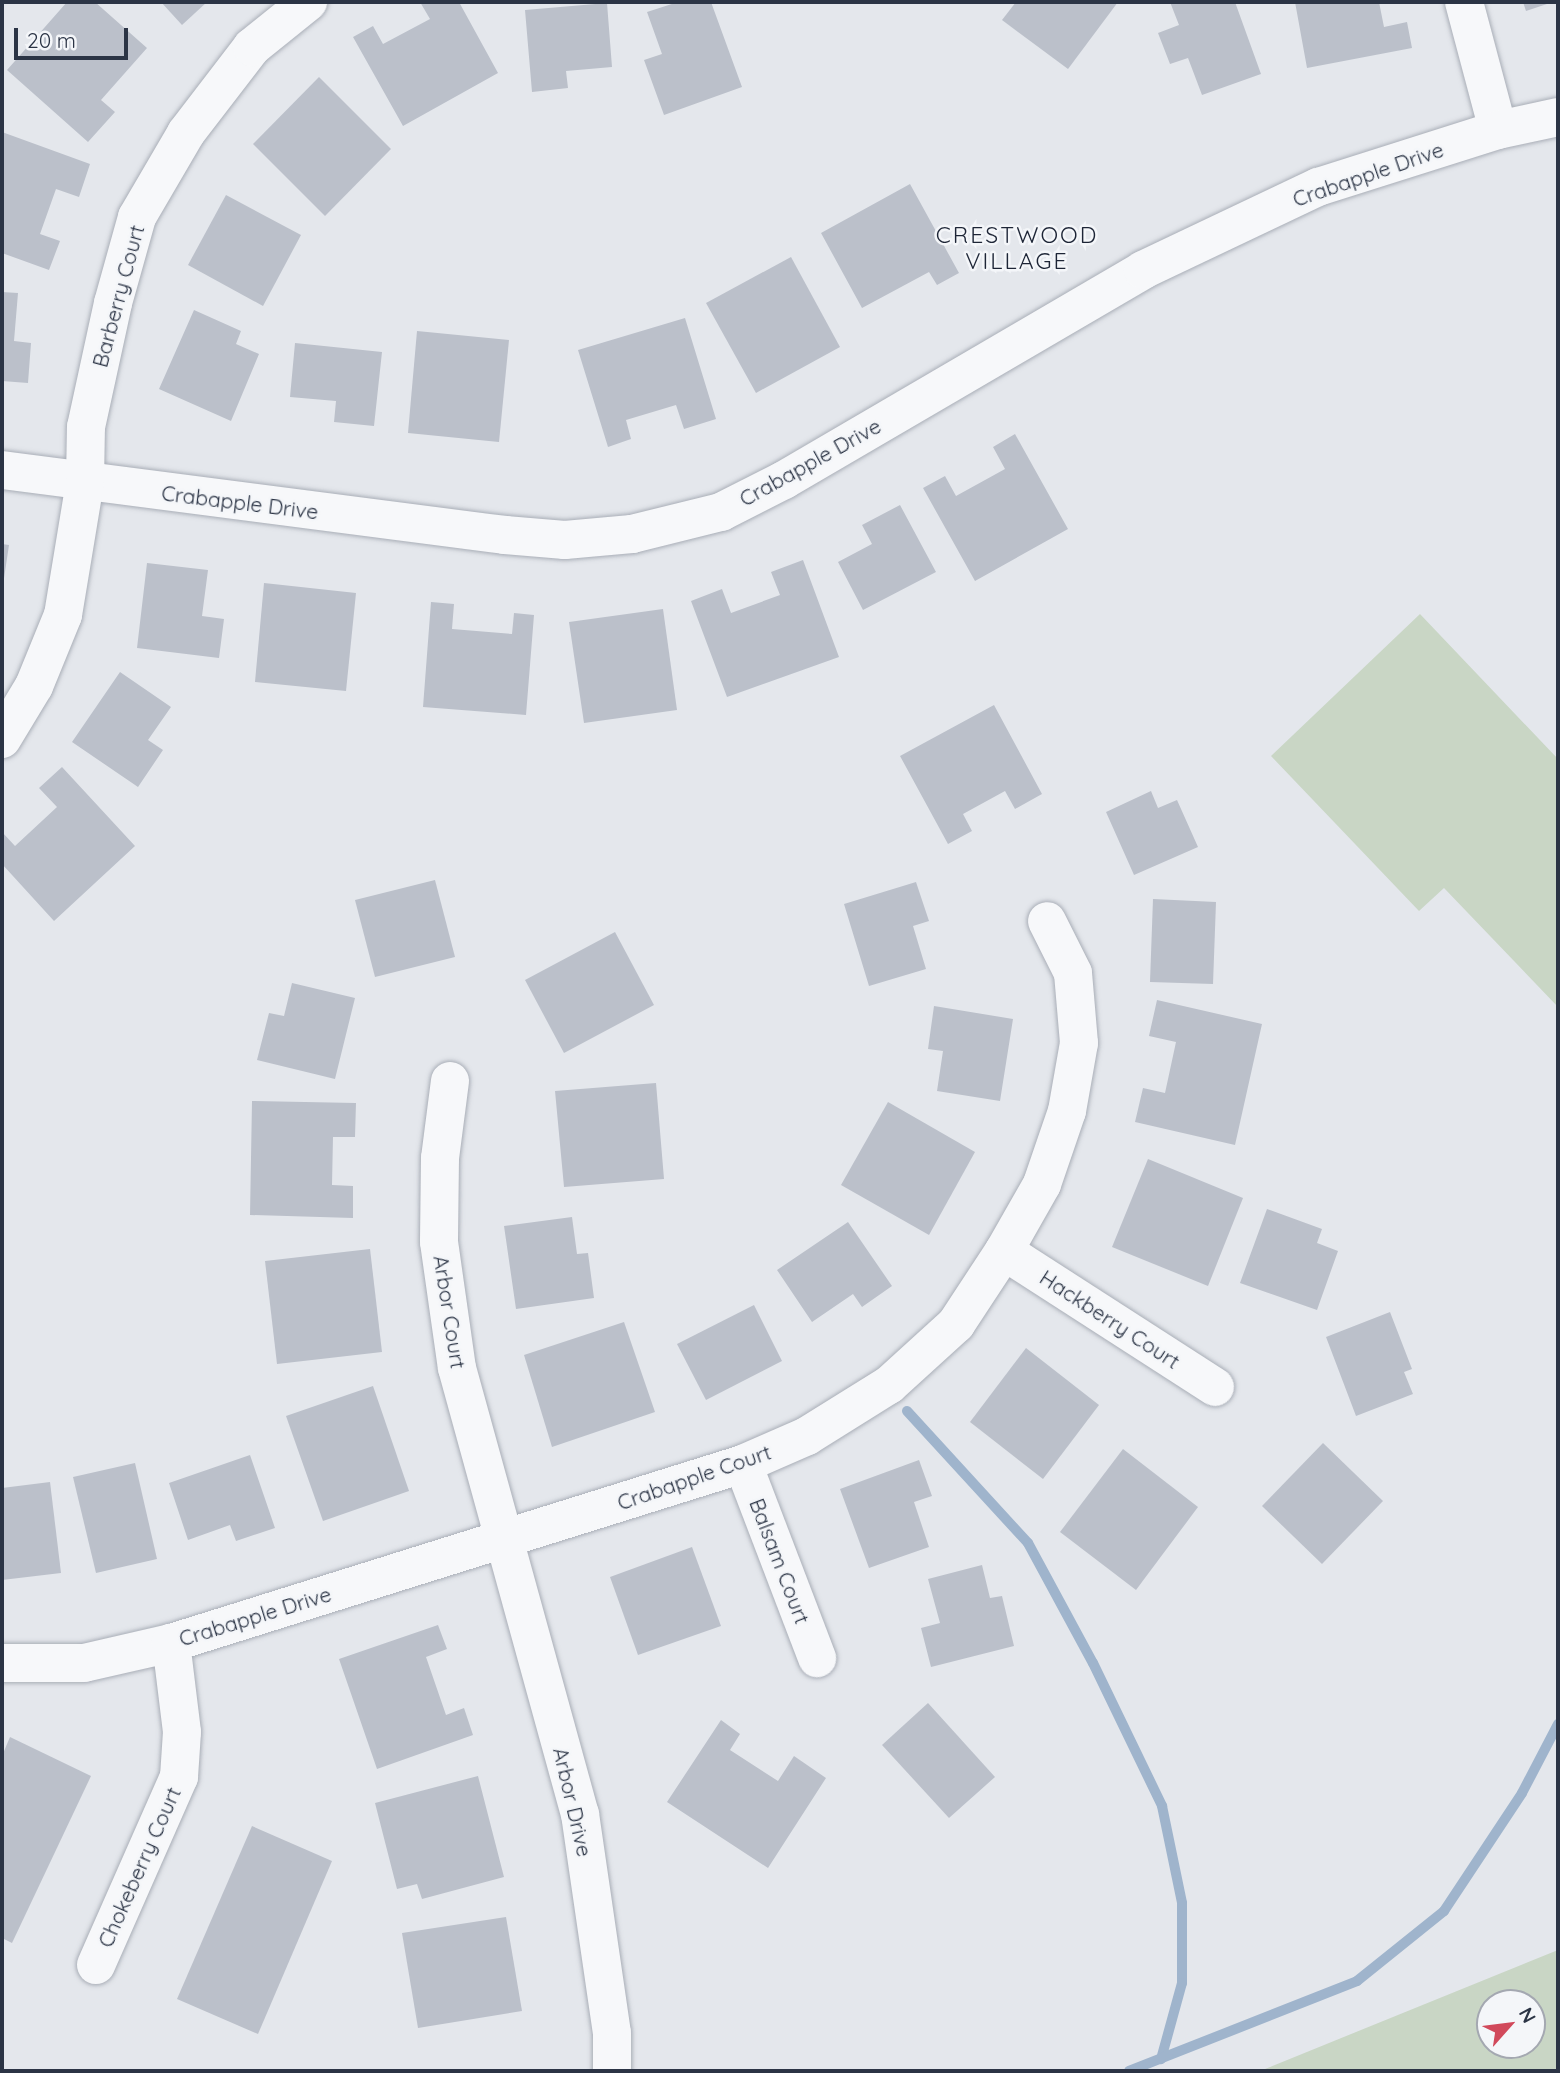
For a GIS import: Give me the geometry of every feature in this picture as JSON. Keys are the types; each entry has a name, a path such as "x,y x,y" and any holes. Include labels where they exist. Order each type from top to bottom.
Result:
{"street":[{"name":"Barberry Court","path":"2,739 34,686 62,615 85,482 86,428 113,303 137,218 186,133 252,47 308,2"},
{"path":"1464,2 1498,130"},
{"name":"Crabapple Drive","path":"2,470 505,536 565,540 632,534 721,512 774,485 1143,270 1306,193 1498,130 1558,117"},
{"name":"Crabapple Court","path":"503,1538 743,1464 807,1436 889,1385 956,1324 1004,1251 1042,1184 1067,1111 1079,1043 1073,973 1047,921"},
{"name":"Arbor Court","path":"450,1081 440,1158 439,1242 457,1368 503,1538"},
{"name":"Hackberry Court","path":"1004,1251 1215,1387"},
{"name":"Balsam Court","path":"743,1464 817,1658"},
{"name":"Crabapple Drive","path":"2,1663 84,1663 171,1643 503,1538"},
{"name":"Arbor Drive","path":"503,1538 580,1814 612,2033 612,2071"},
{"name":"Chokeberry Court","path":"96,1965 179,1777 182,1732 171,1643"}],"green space":[{"path":"1420,614 1558,759 1558,1007 1444,888 1419,911 1271,756"},
{"path":"1558,1950 1558,2071 1260,2071"}],"building":[{"path":"67,2 95,2 147,48 101,100 115,112 88,142 7,70"},
{"path":"161,2 207,2 182,25"},
{"path":"420,2 459,2 498,73 403,126 353,37 373,26 383,44 430,19"},
{"path":"678,2 711,2 742,87 664,115 644,60 662,54 647,12"},
{"path":"1016,2 1118,2 1068,69 1002,20"},
{"path":"1170,2 1235,2 1261,74 1202,95 1188,58 1170,64 1158,33 1179,25"},
{"path":"1295,2 1379,2 1384,27 1407,22 1412,48 1307,68"},
{"path":"1523,2 1553,2 1526,11"},
{"path":"607,3 612,67 566,71 568,88 532,92 525,10"},
{"path":"319,77 391,149 325,216 253,144"},
{"path":"2,132 90,164 79,197 56,189 40,234 60,241 49,270 2,253"},
{"path":"910,184 959,273 937,285 929,272 862,308 821,233"},
{"path":"226,195 301,235 263,306 188,265"},
{"path":"791,257 840,347 756,393 706,303"},
{"path":"2,292 18,293 14,341 31,343 28,383 2,381"},
{"path":"194,310 241,331 236,344 259,354 231,421 159,389"},
{"path":"685,318 716,419 684,429 676,405 626,420 631,439 608,447 578,350"},
{"path":"417,331 509,340 499,442 408,433"},
{"path":"295,343 382,352 374,426 334,422 336,401 290,397"},
{"path":"1015,434 1068,529 975,581 923,488 945,476 956,496 1005,469 993,447"},
{"path":"900,505 936,572 863,610 838,562 872,544 862,525"},
{"path":"2,544 9,545 3,585 2,585"},
{"path":"803,560 839,657 727,697 691,601 722,589 731,613 780,595 771,572"},
{"path":"147,563 208,570 202,616 224,619 219,658 137,648"},
{"path":"264,583 356,593 346,691 255,682"},
{"path":"431,602 454,604 452,629 512,634 514,613 534,615 526,715 423,707"},
{"path":"663,609 677,710 584,723 569,622"},
{"path":"120,672 171,707 148,740 163,750 138,787 72,742"},
{"path":"994,705 1042,794 1015,809 1005,791 963,814 972,831 948,844 900,756"},
{"path":"62,767 135,846 54,921 2,864 2,832 15,846 57,807 39,788"},
{"path":"1151,791 1158,808 1177,800 1198,847 1134,875 1106,812"},
{"path":"435,880 455,957 375,977 355,900"},
{"path":"916,882 929,921 913,926 926,969 869,986 844,904"},
{"path":"1153,899 1216,902 1213,984 1150,982"},
{"path":"615,932 654,1005 564,1053 525,980"},
{"path":"292,983 355,998 335,1079 257,1060 269,1013 284,1016"},
{"path":"1157,1000 1262,1024 1235,1145 1135,1122 1143,1088 1165,1093 1176,1042 1149,1036"},
{"path":"934,1006 1013,1019 1000,1101 937,1091 943,1051 928,1049"},
{"path":"656,1083 664,1179 564,1187 555,1091"},
{"path":"252,1101 356,1103 355,1137 333,1137 332,1185 353,1186 353,1218 250,1215"},
{"path":"888,1102 975,1152 929,1235 841,1185"},
{"path":"1148,1159 1243,1198 1208,1286 1112,1247"},
{"path":"1267,1209 1322,1229 1317,1243 1338,1251 1317,1310 1240,1283"},
{"path":"572,1217 577,1254 588,1253 594,1298 516,1309 504,1226"},
{"path":"848,1222 892,1286 862,1307 853,1294 812,1322 777,1270"},
{"path":"370,1249 382,1352 277,1364 265,1261"},
{"path":"754,1305 782,1361 706,1400 677,1344"},
{"path":"1390,1312 1412,1369 1404,1372 1413,1394 1356,1416 1326,1337"},
{"path":"624,1322 655,1412 552,1447 524,1355"},
{"path":"1026,1348 1099,1405 1043,1479 970,1422"},
{"path":"373,1386 409,1491 323,1521 286,1416"},
{"path":"1323,1443 1383,1501 1322,1564 1262,1506"},
{"path":"1123,1449 1198,1507 1136,1590 1060,1532"},
{"path":"250,1455 275,1528 236,1541 230,1525 188,1540 169,1483"},
{"path":"919,1460 932,1496 914,1502 929,1547 869,1568 840,1489"},
{"path":"135,1463 157,1559 96,1573 73,1477"},
{"path":"50,1482 61,1573 2,1580 2,1488"},
{"path":"692,1547 721,1626 638,1655 610,1577"},
{"path":"982,1565 990,1598 1002,1596 1014,1646 931,1667 921,1628 940,1623 928,1579"},
{"path":"438,1625 447,1649 426,1657 446,1715 464,1708 473,1735 377,1769 339,1659"},
{"path":"928,1703 995,1777 949,1818 882,1745"},
{"path":"721,1720 740,1734 730,1750 778,1781 794,1756 826,1778 768,1868 667,1802"},
{"path":"10,1737 91,1776 12,1943 2,1938 2,1756"},
{"path":"478,1776 504,1877 422,1899 417,1884 397,1889 375,1803"},
{"path":"252,1826 332,1861 258,2034 177,1999"},
{"path":"506,1917 522,2011 418,2028 402,1933"}],"waterway":[{"path":"907,1411 1028,1543 1093,1663 1162,1806 1182,1903 1182,1983 1161,2059"},
{"path":"1129,2071 1357,1981 1444,1911 1522,1793 1558,1724"}],"district":[{"name":"CRESTWOOD VILLAGE","path":"1017,248"}]}
